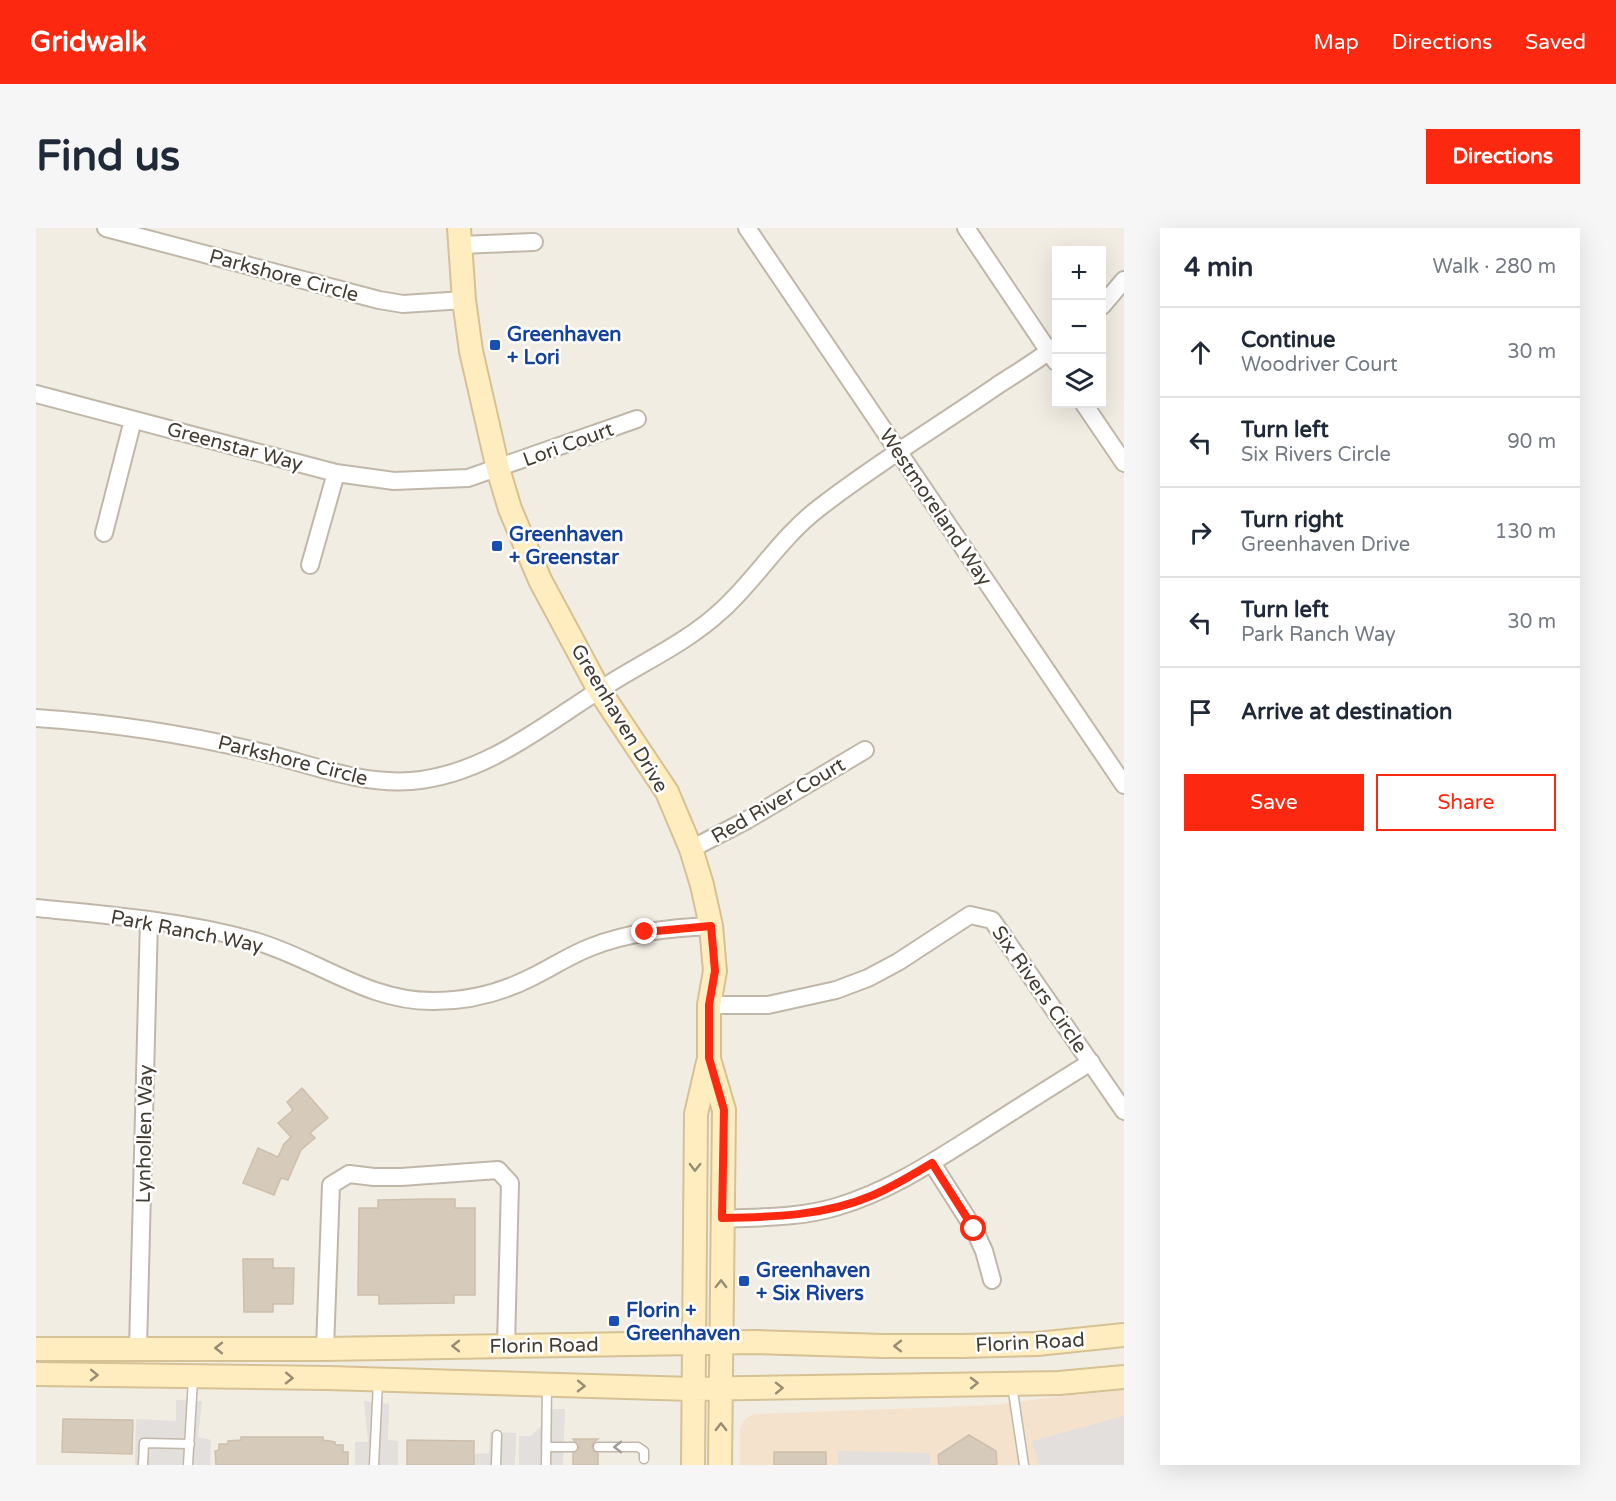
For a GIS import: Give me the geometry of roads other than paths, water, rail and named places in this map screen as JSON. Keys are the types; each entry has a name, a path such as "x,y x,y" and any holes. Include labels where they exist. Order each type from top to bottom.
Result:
{"main road":[{"name":"Greenhaven Drive","path":"459,237 471,351 498,469 510,508 540,580 599,690 666,792 691,849 711,926 715,971 709,1005 709,1058 696,1114 693,1465"},
{"name":"Greenhaven Drive","path":"709,1058 724,1110 720,1465"},
{"name":"Florin Road","path":"36,1349 325,1349 693,1342 884,1346 973,1345 1037,1344 1124,1335"},
{"name":"Florin Road","path":"36,1374 378,1379 692,1389 1059,1383 1124,1377"}],"street":[{"name":"Parkshore Circle","path":"105,228 379,300 402,304 464,300"},
{"name":"Westmoreland Way","path":"747,228 1124,785"},
{"path":"966,228 1052,350"},
{"name":"Greenhaven Drive","path":"459,237 534,242"},
{"path":"1106,300 1124,280"},
{"name":"Parkshore Circle","path":"36,718 144,729 262,752 360,778 410,782 434,778 482,763 504,752 599,690 704,626 740,592 774,549 795,528 841,491 1052,354"},
{"name":"Greenstar Way","path":"36,394 336,473 394,481 429,481 468,478 498,469"},
{"path":"1087,408 1124,463"},
{"name":"Lori Court","path":"498,469 637,419"},
{"path":"104,532 133,420"},
{"path":"310,565 336,473"},
{"name":"Red River Court","path":"691,849 865,750"},
{"name":"Park Ranch Way","path":"36,908 149,920 253,941 300,957 342,980 370,991 431,1001 468,999 503,990 577,953 613,939 645,932 711,926"},
{"name":"Six Rivers Circle","path":"709,1005 768,1005 836,990 868,978 898,962 970,915 992,920 1090,1062 932,1163 869,1197 834,1208 802,1214 722,1218"},
{"name":"Lynhollen Way","path":"138,1348 149,920"},
{"path":"1090,1062 1124,1111"},
{"path":"932,1163 974,1229 984,1251 992,1280"},
{"path":"325,1349 331,1185 349,1174 401,1177 498,1170 510,1183 506,1346"}],"lane":[{"path":"188,1465 193,1376"},
{"path":"374,1465 378,1379"},
{"path":"1011,1383 1024,1465"},
{"path":"546,1465 547,1386"},
{"path":"496,1465 497,1435"},
{"path":"144,1465 144,1443 190,1444"},
{"path":"546,1447 573,1447"},
{"path":"598,1447 638,1447 644,1451 644,1459"}],"place":[{"name":"Greenhaven + Lori","path":"495,345"},
{"name":"Greenhaven + Greenstar","path":"497,546"},
{"name":"Greenhaven + Six Rivers","path":"744,1281"},
{"name":"Florin + Greenhaven","path":"614,1321"}]}
